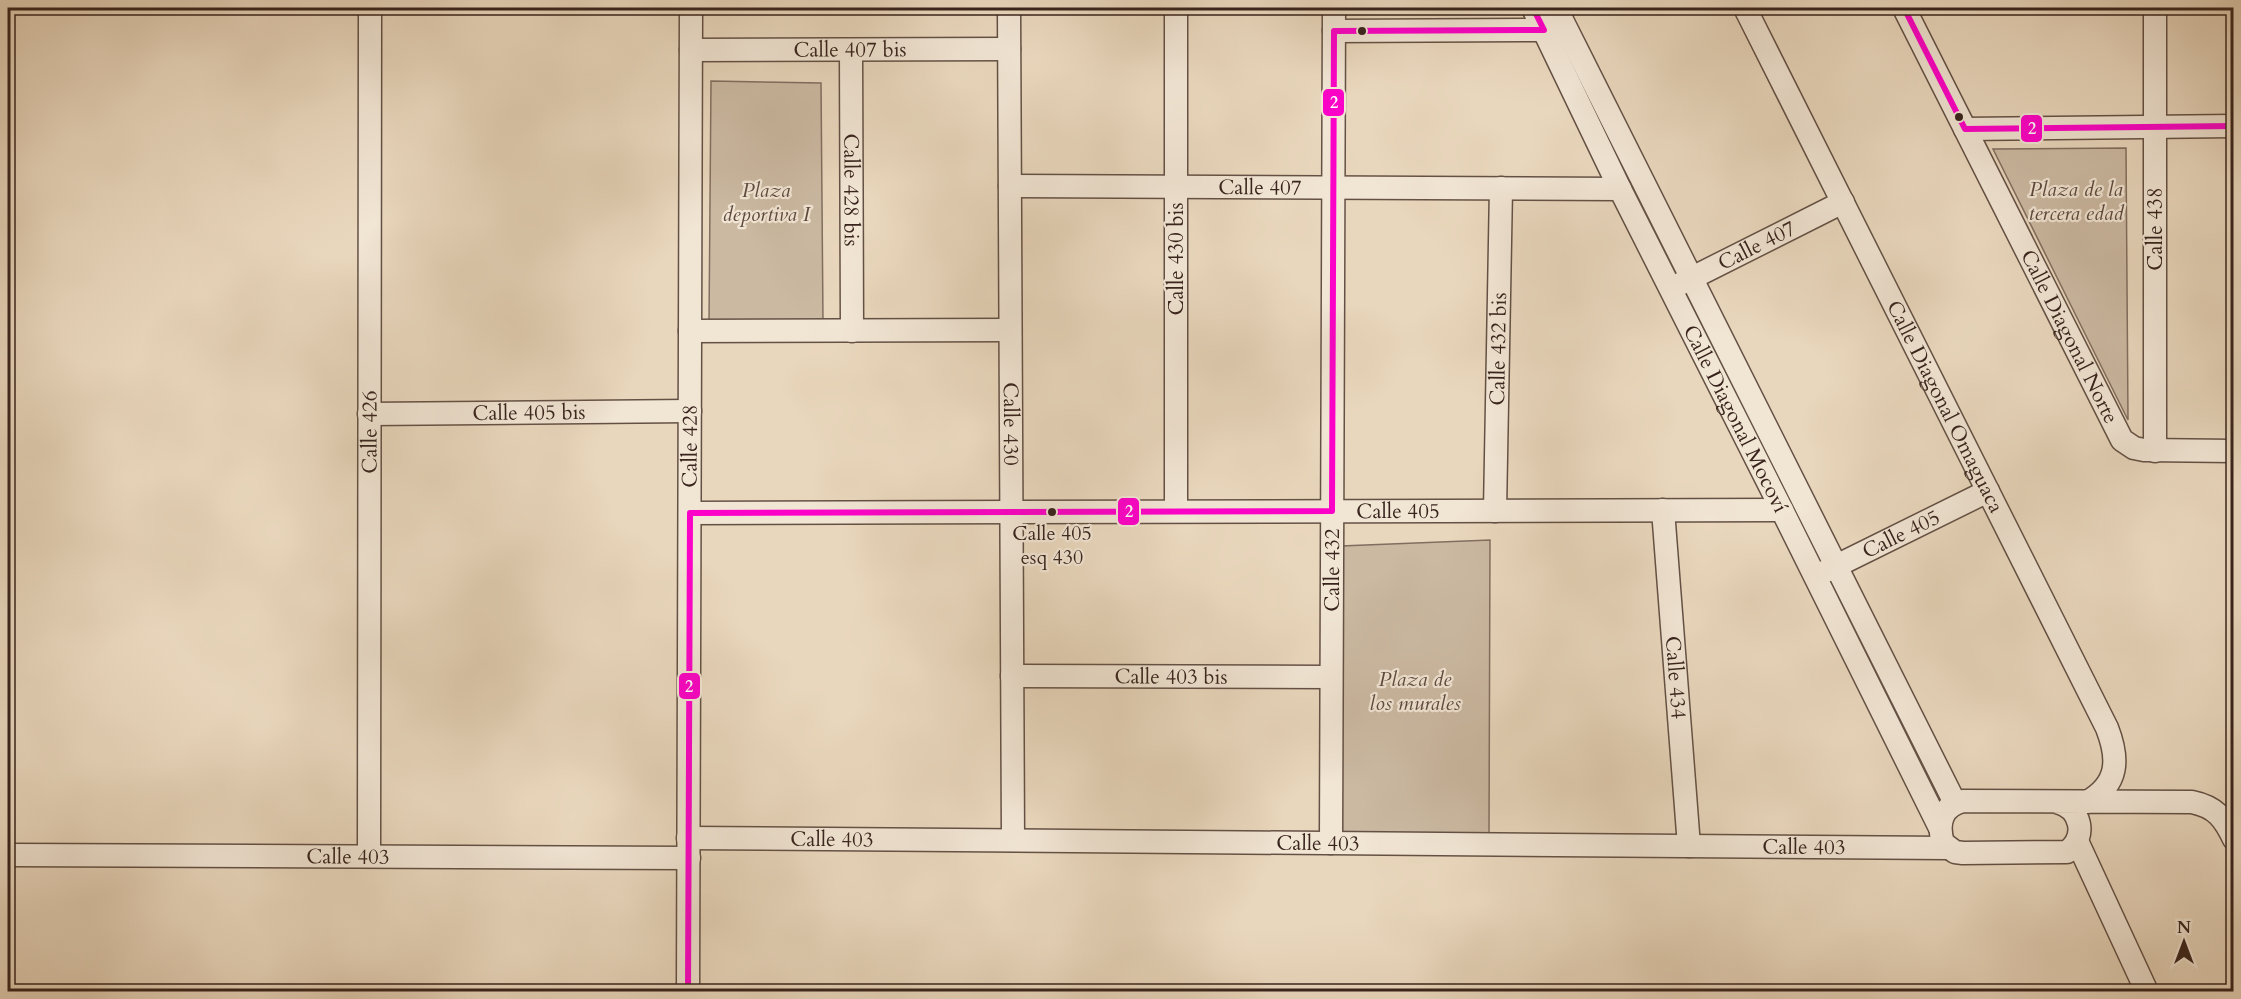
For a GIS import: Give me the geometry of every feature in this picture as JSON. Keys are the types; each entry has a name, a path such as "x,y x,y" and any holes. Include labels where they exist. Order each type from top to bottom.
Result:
{"street":[{"name":"Calle 426","path":"369,856 370,8"},
{"name":"Calle 428","path":"688,992 691,8"},
{"name":"Calle 430","path":"1009,8 1012,840"},
{"name":"Calle 430 bis","path":"1176,8 1176,511"},
{"name":"Calle 432","path":"1331,843 1334,8"},
{"name":"Calle Diagonal Mocoví","path":"1533,8 1620,189 1944,838"},
{"name":"Calle Diagonal Mocoví","path":"1556,8 1955,803"},
{"name":"Calle Diagonal Omaguaca","path":"1745,8 2113,742 2115,755 2112,777 2107,787 2087,802"},
{"name":"Calle Diagonal Norte","path":"1904,8 2118,434 2134,448 2155,451"},
{"name":"Calle 438","path":"2155,8 2155,451"},
{"path":"1334,31 1544,30"},
{"name":"Calle 407 bis","path":"691,50 1009,49"},
{"name":"Calle 428 bis","path":"851,50 852,331"},
{"path":"1965,129 2234,126"},
{"name":"Calle 407","path":"1010,186 1620,189"},
{"name":"Calle 432 bis","path":"1495,510 1501,188"},
{"name":"Calle 407","path":"1671,288 1843,202"},
{"path":"690,331 1010,330"},
{"name":"Calle 405 bis","path":"369,414 690,411"},
{"path":"2155,451 2234,451"},
{"name":"Calle 405","path":"1815,576 1988,491"},
{"name":"Calle 434","path":"1663,510 1689,846"},
{"name":"Calle 405","path":"690,513 1782,510"},
{"name":"Calle 403 bis","path":"1012,676 1331,677"},
{"path":"1944,838 1943,813 1947,807 1963,801 2192,802 2206,805 2217,812 2234,839"},
{"path":"2057,802 2069,807 2078,819 2077,841 2147,992"},
{"name":"Calle 403","path":"8,855 369,856 1012,840 1689,846 1944,838 1963,853 2060,853 2073,848 2077,841"}],"green space":[{"name":"Plaza deportiva I","path":"711,81 821,83 823,321 709,324"},
{"name":"Plaza de la tercera edad","path":"2126,148 2128,420 1993,149"},
{"name":"Plaza de los murales","path":"1490,540 1489,837 1341,836 1341,546"}],"transit line":[{"name":"2","path":"688,992 690,513 1332,511 1334,31 1544,30 1533,8"},
{"name":"2","path":"1904,8 1965,129 2234,126"}],"place":[{"name":"Calle 405 esq 430","path":"1052,512"}]}
